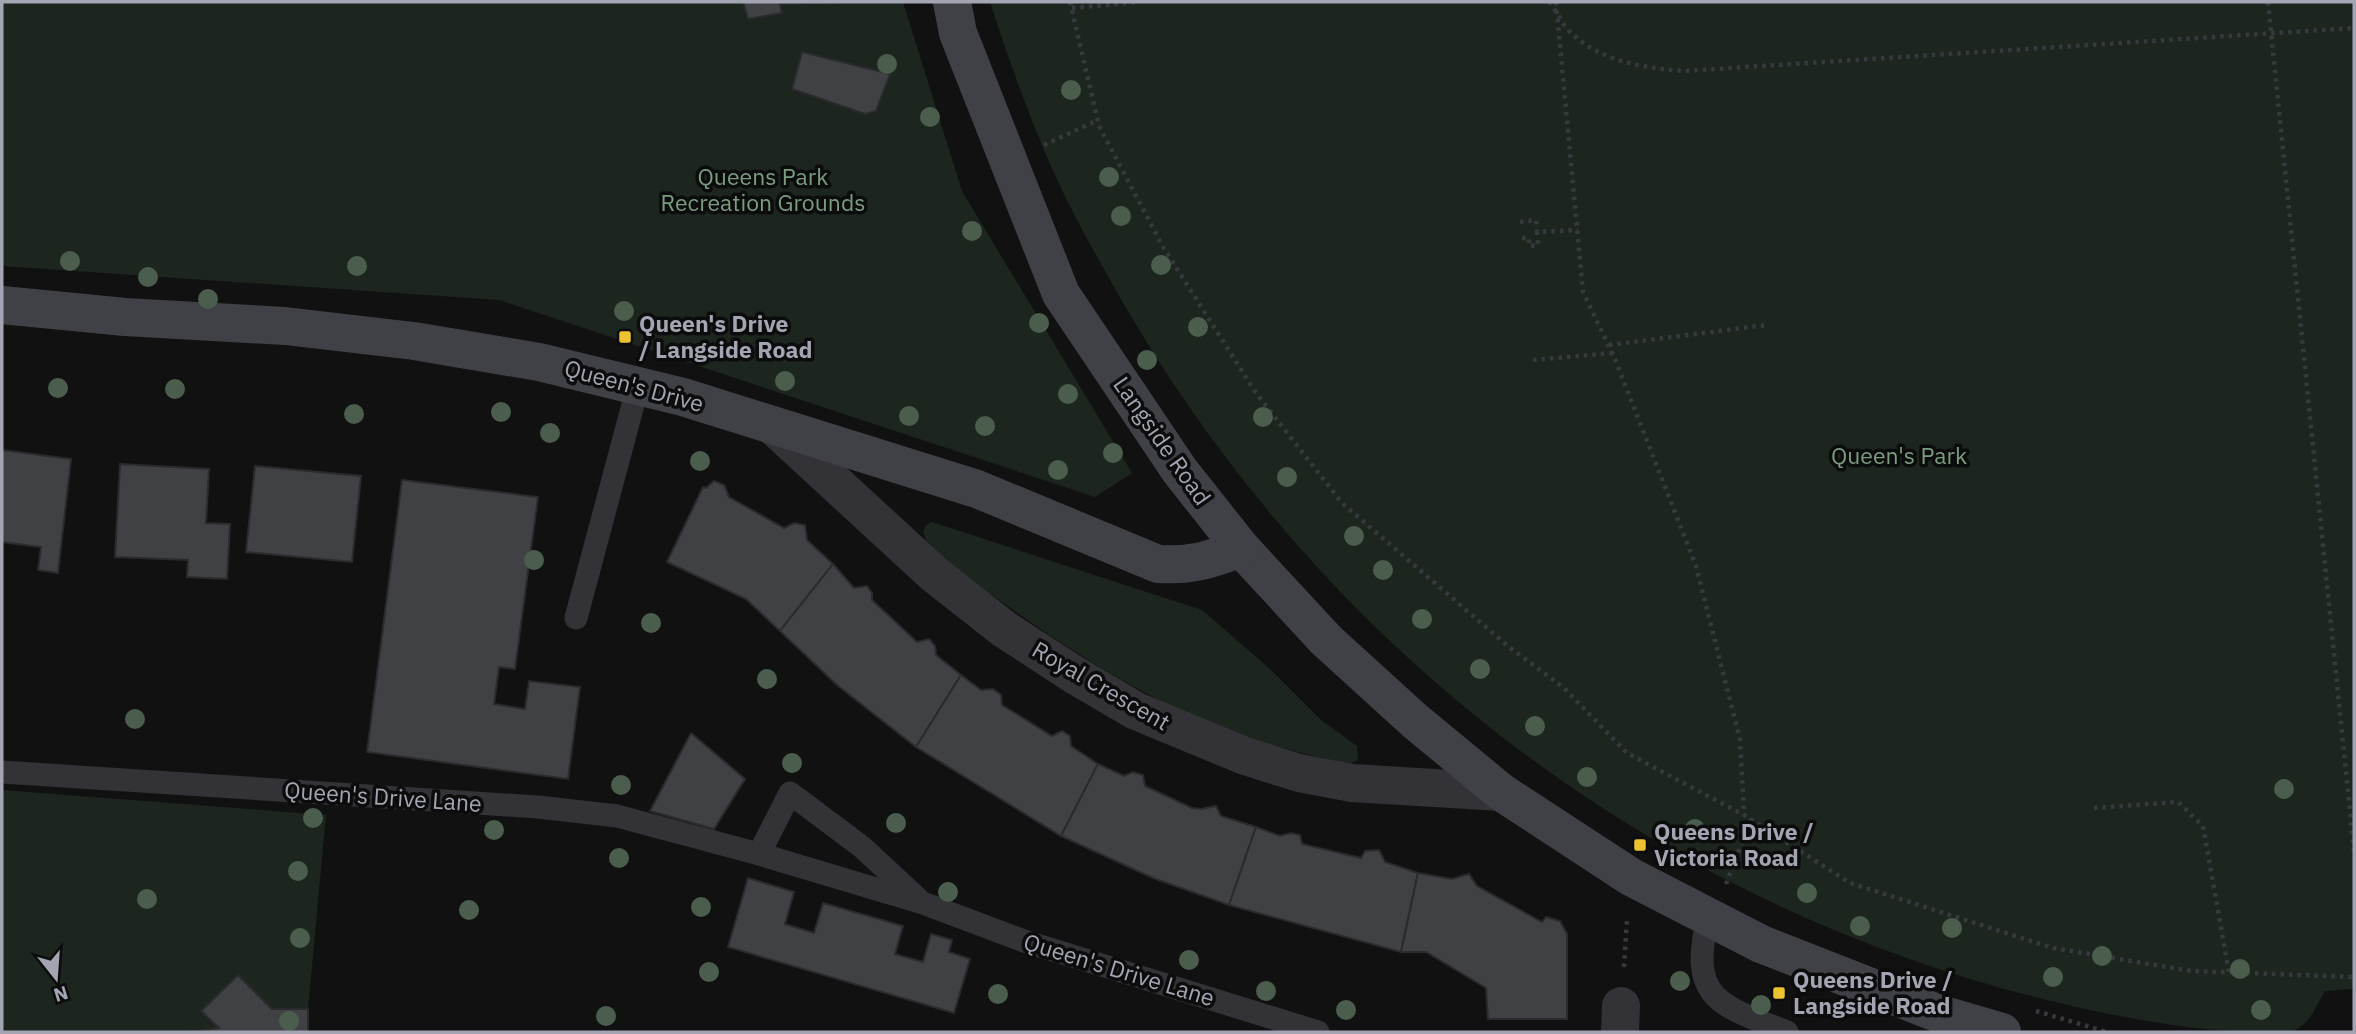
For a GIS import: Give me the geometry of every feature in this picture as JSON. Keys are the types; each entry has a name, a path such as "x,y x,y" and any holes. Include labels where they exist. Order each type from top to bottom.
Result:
{"street":[{"name":"Langside Road","path":"951,2 958,33 1061,294 1180,471 1241,548 1326,640 1415,721 1501,792"},
{"name":"Queen's Drive","path":"2,306 112,316 285,326 414,341 539,362 683,397 977,489 1158,564 1183,566 1204,562 1241,548"},
{"name":"Royal Crescent","path":"772,425 934,574 1004,629 1136,711 1245,756 1299,773 1352,783 1501,792"},
{"path":"1501,792 1631,877 1761,944 1937,1013 2015,1021"}],"lane":[{"path":"576,618 638,386"},
{"name":"Queen's Drive Lane","path":"2,772 551,808 617,816 759,854 923,903 1024,941 1318,1032"},
{"name":"Queen's Drive Lane","path":"759,854 790,793 862,847 923,903"},
{"path":"1708,918 1700,960 1702,974 1709,990 1728,1007 1787,1032"}],"path":[{"path":"1070,2 1098,120 1163,247 1248,382 1342,503 1509,647 1564,688 1627,753 1751,819 1850,883 2053,948 2191,971 2354,977"},
{"path":"1072,8 1139,2"},
{"path":"1549,2 1575,35 1615,59 1653,69 1684,71 2354,28"},
{"path":"1556,2 1583,292 1613,354 1696,566 1740,740 1744,815"},
{"path":"2268,2 2354,851"},
{"path":"1009,161 1098,120"},
{"path":"1520,222 1536,220 1538,245 1530,246 1529,237 1522,238"},
{"path":"1537,232 1578,229"},
{"path":"1609,345 1766,325"},
{"path":"1533,360 1613,354"},
{"path":"2094,808 2178,802 2203,826 2229,973"},
{"path":"1726,884 1751,819"},
{"path":"1621,1019 1631,877"},
{"path":"2015,1021 2107,1032"}],"green space":[{"name":"Queens Park Recreation Grounds","path":"2,2 903,2 962,191 1132,473 1095,497 499,300 2,266"},
{"name":"Queen's Park","path":"990,2 2354,2 2354,989 2325,991 2307,1021 2290,1032 2244,1032 2186,1027 2109,1014 1954,974 1806,918 1667,847 1536,762 1414,663 1304,552 1204,429 1118,294 1069,204 1028,110"},
{"path":"932,522 1202,610 1269,668 1321,720 1357,746 1358,760 1349,764 1249,738 1185,713 1126,682 1042,630 941,558 923,532 926,525"},
{"path":"2,790 326,815 308,1009 272,1009 238,975 202,1011 219,1028 188,1032 2,1032"}],"building":[{"path":"743,2 838,2 780,4 782,13 748,19"},
{"path":"802,52 890,74 876,111 865,114 792,89"},
{"path":"2,450 71,459 58,573 38,570 41,547 2,542"},
{"path":"120,464 209,469 206,523 230,524 227,579 187,577 188,560 115,557"},
{"path":"255,466 361,476 352,562 246,552"},
{"path":"402,480 538,497 515,669 499,667 494,704 525,709 529,681 580,687 568,779 367,752"},
{"path":"714,481 724,485 729,497 784,528 794,523 805,525 807,540 833,564 780,631 746,599 667,562 703,487 706,488"},
{"path":"833,564 854,588 867,586 872,593 872,600 917,642 929,639 935,646 936,655 961,675 916,747 837,685 780,631"},
{"path":"961,675 981,690 993,689 1001,695 1002,705 1052,736 1062,731 1070,736 1071,746 1098,764 1061,836 916,747"},
{"path":"691,733 745,779 714,829 650,811"},
{"path":"1098,764 1124,776 1133,772 1143,775 1145,786 1192,808 1216,806 1221,816 1256,827 1229,905 1153,878 1061,836"},
{"path":"1256,827 1280,836 1291,833 1300,835 1302,844 1361,858 1365,851 1379,850 1385,862 1418,873 1401,952 1229,905"},
{"path":"1418,873 1452,879 1469,874 1477,886 1542,922 1546,917 1560,921 1567,934 1567,1019 1488,1019 1486,988 1426,952 1401,952"},
{"path":"748,878 794,892 785,924 814,933 823,903 903,926 895,954 923,962 931,934 952,940 949,952 970,959 954,1013 728,947"},
{"path":"238,975 272,1009 308,1009 308,1032 188,1032 219,1028 201,1011"}],"place":[{"name":"Queen's Drive / Langside Road","path":"625,337"},
{"name":"Queens Drive / Victoria Road","path":"1640,845"},
{"name":"Queens Drive / Langside Road","path":"1779,993"}]}
